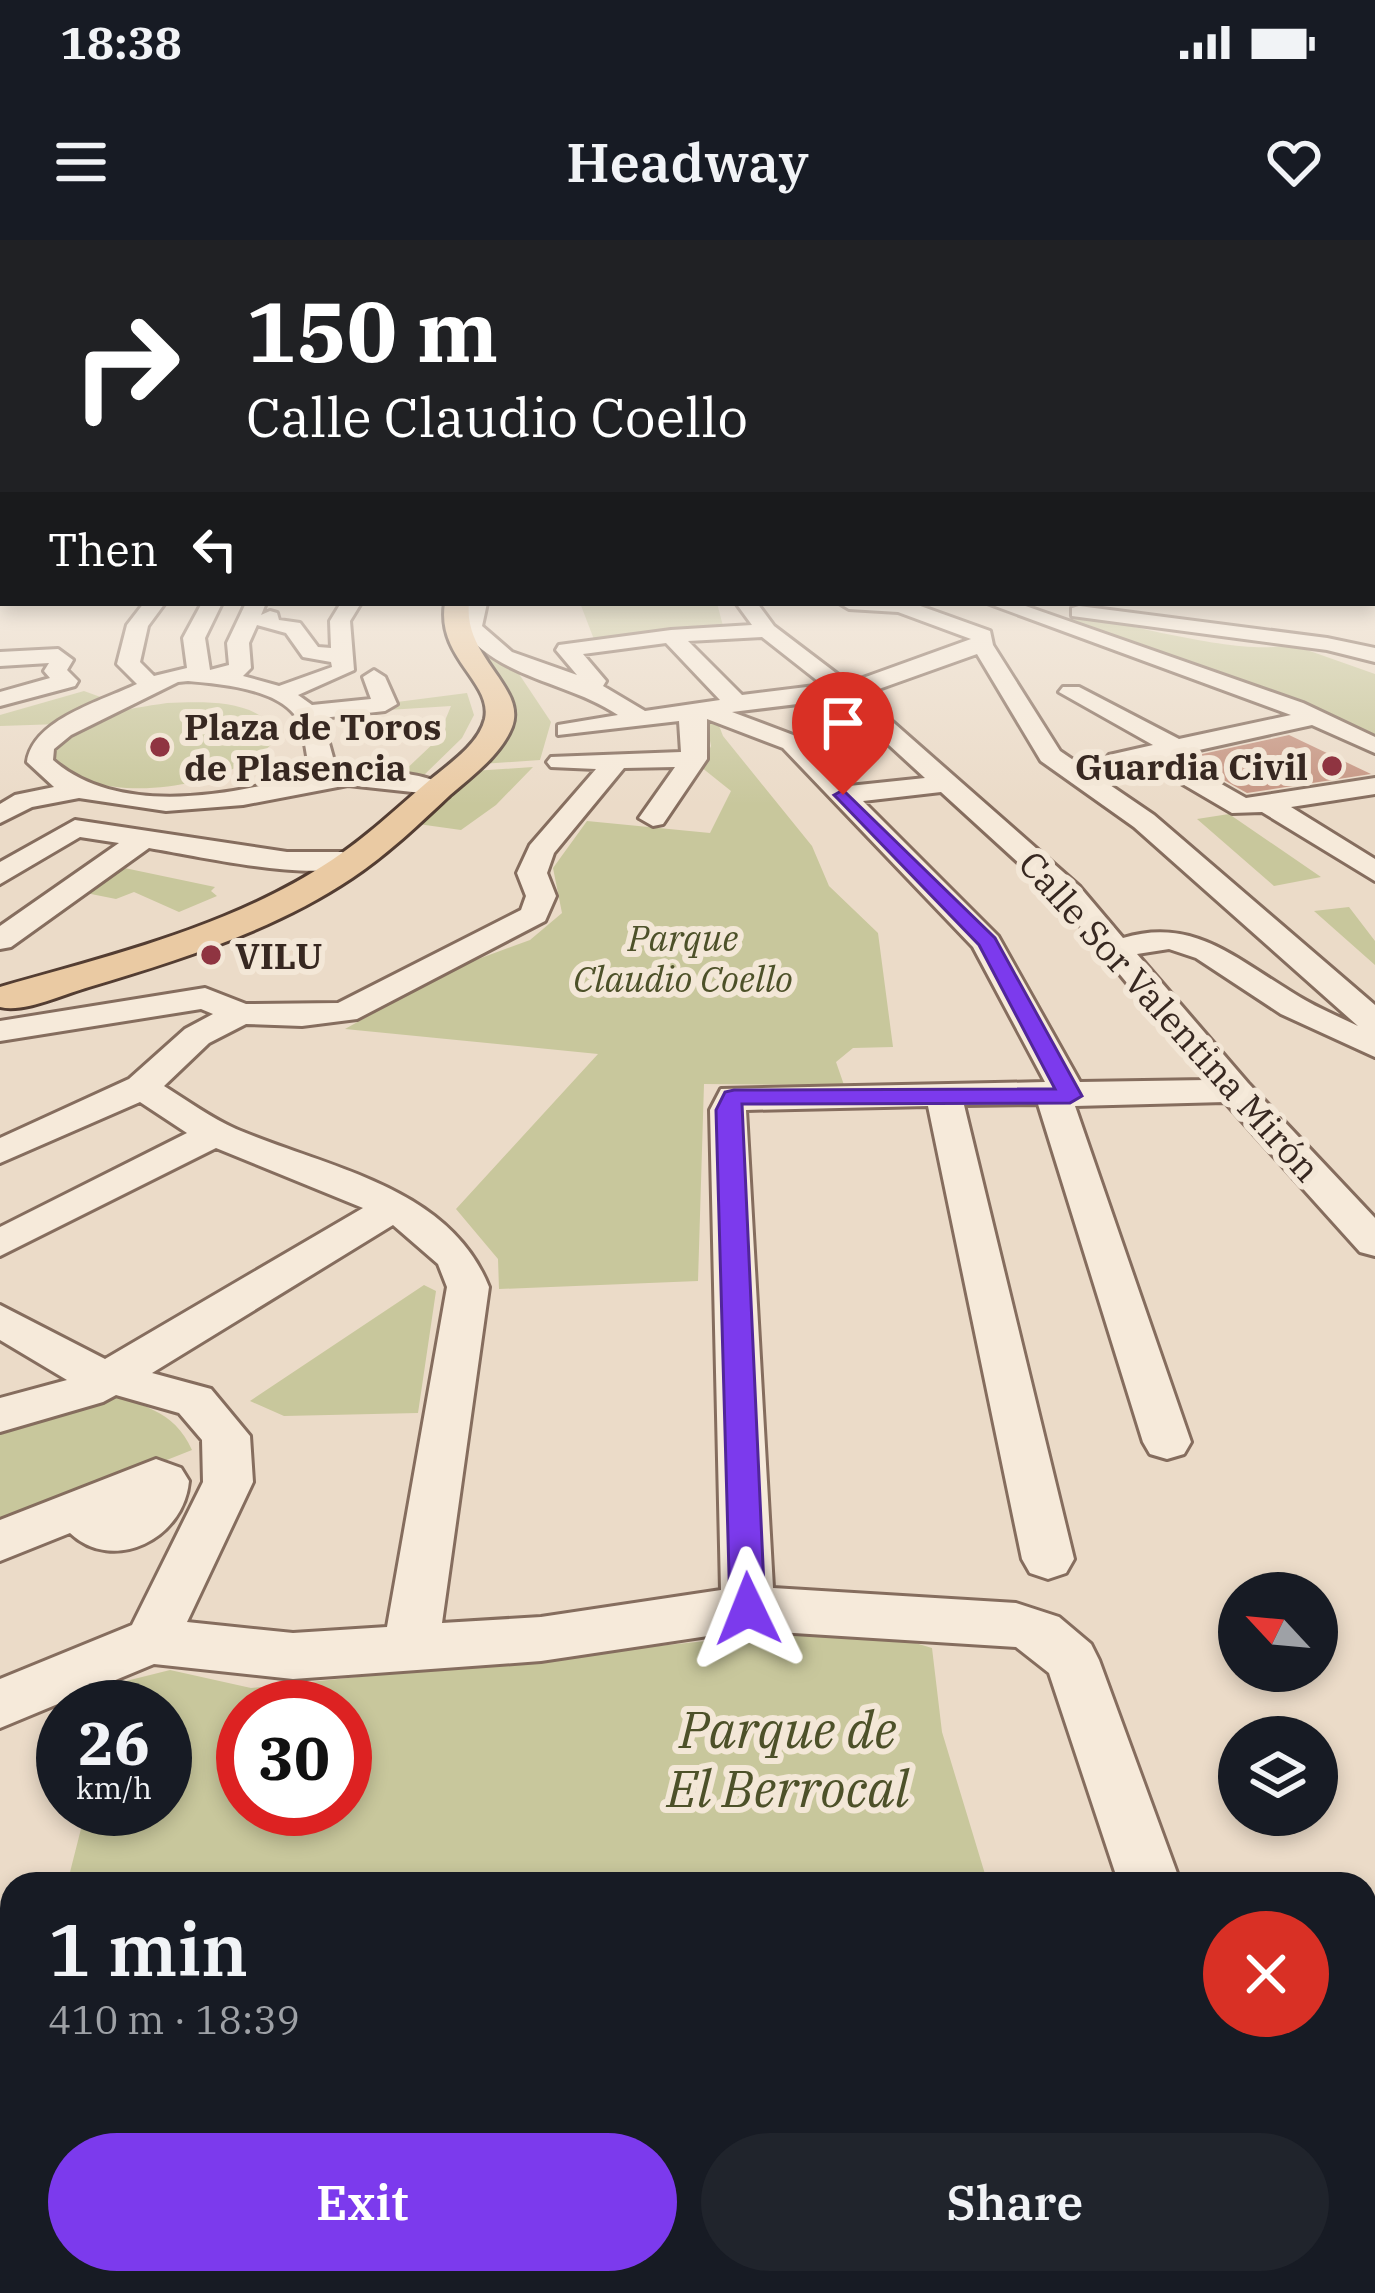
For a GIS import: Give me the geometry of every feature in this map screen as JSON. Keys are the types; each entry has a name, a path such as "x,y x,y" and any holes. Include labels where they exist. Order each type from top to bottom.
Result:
{"main road":[{"path":"3,997 44,976 96,966 258,906 342,861 431,786 461,759 486,722 487,706 480,691 443,637 446,613"},
{"path":"3,997 172,946 286,901 331,877 408,817 486,743 500,721 499,698 455,637 455,613"}],"street":[{"path":"76,791 51,777 40,762 42,746 62,730 238,643 266,613"},
{"path":"269,613 267,625 293,627 311,652 343,657"},
{"path":"279,694 344,670 340,621 345,613"},
{"path":"474,613 470,626 477,637 524,669 576,682 642,720"},
{"name":"Calle Sor Valentina Mirón","path":"754,613 767,630 843,691 1068,892 1235,1090 1375,1244"},
{"path":"918,613 978,636 1050,756 1144,820 1375,1023"},
{"path":"567,730 843,691 932,660 1039,613 1327,644 1375,655"},
{"path":"1039,613 1317,717 1375,746"},
{"path":"149,685 128,664 145,616 204,614 202,664"},
{"path":"0,699 60,669 67,623"},
{"path":"595,681 567,650 670,636 767,630"},
{"path":"670,636 721,710 783,737 987,943 1062,1096 1167,1442"},
{"path":"202,664 240,668 238,643"},
{"path":"4,659 149,685"},
{"path":"932,660 961,670"},
{"path":"202,664 279,694 307,712 385,704 374,677"},
{"path":"1071,692 1254,805 1375,872"},
{"path":"653,818 694,759 691,716 721,710"},
{"path":"307,712 314,772"},
{"path":"1118,760 1317,717"},
{"path":"560,762 694,759"},
{"path":"3,997 205,998 240,1014 345,1012 535,915 541,896 532,873 541,850 616,761"},
{"path":"175,816 174,809 314,772 431,786"},
{"path":"843,795 948,783"},
{"path":"1254,805 1375,786"},
{"path":"75,828 68,800 76,791"},
{"path":"0,815 24,801 76,791 144,801 204,802"},
{"path":"144,801 175,816 204,849"},
{"path":"0,875 75,828 287,861 342,861"},
{"path":"3,997 142,840"},
{"path":"1120,950 1161,940 1208,948 1280,1000 1375,1047"},
{"path":"0,1152 142,1088 197,1036 240,1014"},
{"path":"142,1088 215,1134 394,1207 451,1248 466,1270 468,1287 411,1648"},
{"path":"748,1609 728,1110 734,1097 1235,1090"},
{"path":"944,1096 1048,1559"},
{"path":"0,1243 215,1134"},
{"path":"0,1415 87,1391 394,1207"},
{"path":"0,1320 76,1366 195,1402 226,1436 228,1482 151,1641"},
{"path":"0,1541 77,1510"},
{"path":"0,1704 151,1641 293,1656 541,1639 748,1609 1016,1625 1058,1644 1072,1660 1146,1872"}],"green space":[{"path":"584,613 720,613 723,626 595,642"},
{"path":"467,615 517,671 551,722 540,760 481,764 513,712 511,699 465,638"},
{"path":"1080,615 1218,643 1290,644 1375,674 1375,742 1325,717 1069,621"},
{"path":"84,691 106,699 60,724 0,726 0,715"},
{"path":"467,693 474,715 462,738 422,777 400,775 437,740 451,706 388,710 397,702"},
{"name":"Plaza de Toros de Plasencia","path":"167,703 241,707 276,731 273,743 226,772 165,787 103,785 52,764 49,751 86,722"},
{"name":"Parque Claudio Coello","path":"706,720 718,723 723,736 812,846 829,886 878,933 893,1047 853,1048 836,1062 844,1085 704,1084 698,1281 499,1289 498,1259 456,1209 598,1054 345,1029 454,968 530,940 562,913 553,868 587,821 710,833 731,791 701,767 711,746"},
{"path":"533,767 496,805 461,830 418,824 473,771"},
{"path":"1229,814 1321,877 1274,886 1197,819"},
{"path":"115,866 215,887 211,891 217,896 179,912 134,892 116,899 76,891"},
{"path":"1349,907 1375,941 1375,965 1314,911"},
{"path":"424,1285 436,1291 418,1413 284,1416 250,1401"},
{"path":"98,1392 165,1417 192,1450 0,1526 0,1401"},
{"name":"Parque de El Berrocal","path":"823,1629 892,1636 932,1648 942,1732 984,1872 70,1872 79,1836 192,1836 192,1680 130,1680 170,1670 216,1680 216,1836 372,1836 372,1680 329,1680"}],"building":[{"path":"1289,735 1371,774 1247,793 1184,758"}],"place":[{"name":"Plaza de Toros de Plasencia","path":"160,747"},
{"name":"Guardia Civil","path":"1332,766"},
{"name":"VILU","path":"211,955"}],"route":[{"path":"748,1609 728,1110 734,1097 1070,1096 987,943 843,795"}]}
